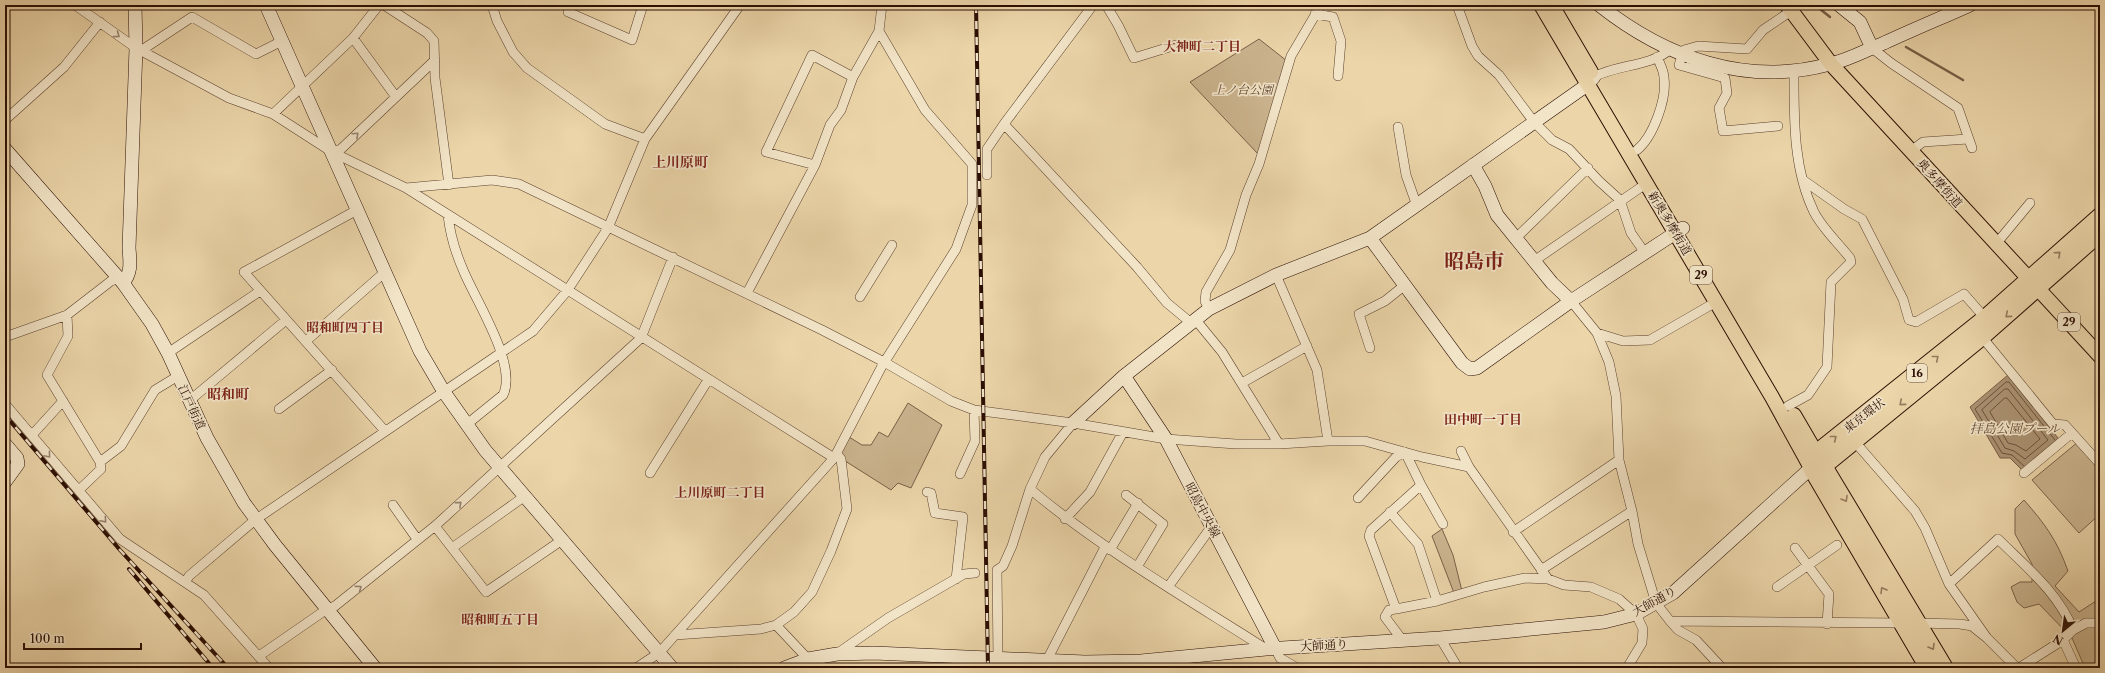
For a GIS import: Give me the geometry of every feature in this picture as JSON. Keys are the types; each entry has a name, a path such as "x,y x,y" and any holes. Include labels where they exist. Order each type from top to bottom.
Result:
{"highway":[{"name":"東京環状","path":"1817,462 1855,442 1982,337 2100,216"},
{"name":"東京環状","path":"1817,462 1985,318 2033,285 2100,233"},
{"path":"1817,462 1910,623 1945,668"},
{"path":"1910,623 1924,667"}],"main road":[{"name":"29","path":"1541,5 1637,150 1679,230 1788,406 1817,462"},
{"name":"29","path":"1552,5 1590,81"},
{"name":"奥多摩街道","path":"1789,8 1831,64 2100,356"},
{"name":"新奥多摩街道","path":"1590,81 1647,184 1679,230 1716,302 1817,462"}],"street":[{"path":"74,5 139,49 229,98 273,114 332,152 406,188 708,380 841,459 847,509 831,551 812,592 794,612 776,625 761,629 675,635"},
{"path":"5,337 67,315 111,281 128,277 131,268 129,248 139,49 136,5"},
{"path":"266,5 420,352 444,392 466,424 500,468 672,668"},
{"path":"273,114 296,90 303,86 352,38 379,5"},
{"path":"384,5 427,33 434,41 434,60 449,185"},
{"path":"492,5 497,21 513,52 527,68 605,124 645,139"},
{"path":"568,12 632,40 643,5"},
{"path":"186,581 189,576 255,520 533,331 567,291 608,228 645,139 740,5"},
{"path":"747,293 815,165 830,125 841,110 853,77 879,31 882,5"},
{"path":"987,174 987,149 1093,5"},
{"path":"1106,5 1118,24 1134,58 1176,45"},
{"path":"1458,5 1472,46 1478,56 1499,75 1534,122 1552,140 1569,149 1599,181 1620,200 1631,233 1645,253"},
{"path":"1839,5 1862,24 1872,48 1891,63 1958,108 1970,143 1923,142 1911,150"},
{"path":"1603,6 1641,34 1681,55 1731,69 1769,72 1794,71 1831,64 1872,48 1970,5"},
{"path":"1209,309 1205,300 1206,292 1230,250 1246,195 1259,164 1291,56 1318,8 1333,17 1341,41 1338,76"},
{"path":"1778,126 1723,131 1719,108 1728,93 1725,78 1679,65 1681,55 1684,50 1698,46 1747,48 1763,30 1789,8"},
{"path":"139,49 192,17 256,54 282,41"},
{"path":"5,120 64,67 100,22"},
{"path":"636,668 659,653 836,456 882,366 886,362 956,249 972,205 972,164 926,110 908,77 879,31"},
{"path":"352,38 396,97"},
{"path":"998,659 997,570 1003,566 1012,546 1030,489 1045,457 1073,423 1124,376 1209,309 1276,275 1370,238 1417,206 1590,81 1615,68 1663,56 1669,50"},
{"path":"815,165 766,152 812,55 853,77"},
{"path":"1637,150 1644,144 1652,132 1664,94 1664,78 1657,57"},
{"path":"332,152 341,149 434,60"},
{"path":"1788,406 1808,395 1827,366 1831,282 1851,262 1850,258 1815,214 1803,180 1795,129 1794,71"},
{"path":"1004,124 1122,251 1167,303 1192,321 1222,352 1279,444"},
{"path":"1398,127 1406,175 1417,206"},
{"name":"江戸街道","path":"5,149 120,280 152,324 168,353 220,464 255,520 375,668"},
{"path":"1473,165 1485,186 1497,215 1534,261 1562,294 1571,301 1597,333 1609,362 1616,396 1619,460 1632,511 1638,544 1656,603 1678,630 1696,640 1722,668"},
{"path":"1516,238 1588,168"},
{"path":"406,188 492,180 519,184 608,228 673,257 886,362 951,401 974,410 1073,423 1166,439 1236,444 1365,441 1469,467"},
{"path":"1803,180 1844,209 1862,219 1903,299 1909,320 1916,322 1964,294 1985,318"},
{"path":"1534,261 1620,200 1647,184"},
{"path":"1996,244 2030,203"},
{"path":"357,210 244,272 385,431"},
{"path":"448,216 453,243 463,271 505,360 507,388 496,402 466,424"},
{"path":"1370,238 1462,363 1470,369 1477,368 1571,301 1679,230"},
{"path":"861,293 892,245"},
{"path":"259,656 327,609 335,606 435,526 641,338 673,257"},
{"path":"306,341 384,272"},
{"path":"1276,275 1317,370 1328,441"},
{"path":"1370,348 1359,314 1385,301 1405,286"},
{"path":"168,353 260,290"},
{"path":"1597,333 1623,341 1650,340 1716,302"},
{"path":"67,315 68,336 47,375 100,462 102,469 79,490"},
{"path":"189,400 286,320"},
{"path":"1982,337 2053,424 2065,426 2100,464"},
{"path":"1242,383 1307,346"},
{"path":"279,409 332,370"},
{"path":"100,462 121,446 155,390 178,376"},
{"name":"昭島中央線","path":"1124,376 1166,439 1212,526 1271,648"},
{"path":"650,473 708,380"},
{"path":"32,435 63,401"},
{"path":"5,404 120,539 186,581 204,595 269,668"},
{"path":"960,474 976,440 974,410"},
{"path":"1065,518 1090,492 1123,432"},
{"path":"2024,473 2072,433"},
{"path":"1855,442 1915,511 1925,528 1949,584 1987,638"},
{"path":"5,444 17,458 18,464 5,482"},
{"path":"1461,451 1469,467 1513,532 1548,579"},
{"path":"1405,452 1421,485 1443,524"},
{"path":"1358,498 1396,457 1405,452"},
{"path":"1513,532 1619,460"},
{"name":"大師通り","path":"784,668 808,659 837,654 874,653 1047,660 1062,664 1099,662 1163,664 1271,648 1403,641 1604,622 1636,614 1673,593 1817,462"},
{"path":"1396,609 1369,536 1371,530 1421,485"},
{"path":"1030,489 1065,518 1108,548 1168,587 1271,648 1280,658 1298,668"},
{"path":"927,492 932,493 935,513 963,517 956,579"},
{"path":"1126,495 1163,524 1137,567"},
{"path":"452,548 525,496"},
{"path":"1047,660 1108,548 1138,503"},
{"path":"393,505 417,539"},
{"path":"1541,570 1632,511"},
{"path":"1390,512 1418,544 1437,602"},
{"path":"435,526 486,592 562,540"},
{"path":"1168,587 1212,526"},
{"path":"1949,584 1998,539 2048,589 2068,617 2073,630"},
{"path":"1777,587 1837,545"},
{"path":"1795,548 1829,594 1827,624"},
{"path":"837,654 888,618 964,574 975,573"},
{"path":"1403,641 1385,617 1389,610 1437,602 1499,583 1525,578 1548,579 1564,585 1591,587 1619,599 1636,614 1643,629 1642,643 1627,668"},
{"path":"1670,621 1827,624 1910,623 1966,625 1972,626 1987,638 2018,668 2063,640 2073,630 2086,623 2100,623"},
{"path":"776,625 808,659"},
{"path":"1440,638 1458,668"},
{"path":"2063,640 2076,668"}],"green space":[{"name":"上ノ台公園","path":"1259,39 1287,61 1258,154 1190,82"},
{"path":"908,403 942,425 911,488 898,483 891,490 842,459 840,451 849,437 862,445 871,445 879,432 888,437"},
{"path":"2078,442 2100,467 2100,514 2079,533 2032,480"},
{"path":"2024,500 2055,541 2068,571 2055,586 2079,612 2096,601 2100,603 2100,668 2085,668 2072,638 2039,604 2024,608 2017,602 2011,587 2020,582 2032,582 2032,564 2015,534 2015,509"},
{"path":"1442,529 1453,555 1462,591 1454,593 1432,536"}],"water":[{"name":"拝島公園プール","path":"2008,375 2062,443 2024,472 2010,458 2000,458 1970,407"}],"waterway":[{"path":"1815,5 1830,17"},
{"path":"1906,47 1963,80"}],"railway":[{"path":"976,5 988,668"},
{"path":"5,415 120,550 228,668"},
{"path":"129,569 213,668"}],"district":[{"name":"大神町二丁目","path":"1202,46"},
{"name":"上川原町","path":"680,162"},
{"name":"昭島市","path":"1474,261"},
{"name":"昭和町四丁目","path":"345,327"},
{"name":"昭和町","path":"228,394"},
{"name":"田中町一丁目","path":"1483,419"},
{"name":"上川原町二丁目","path":"720,492"},
{"name":"昭和町五丁目","path":"500,619"}]}
